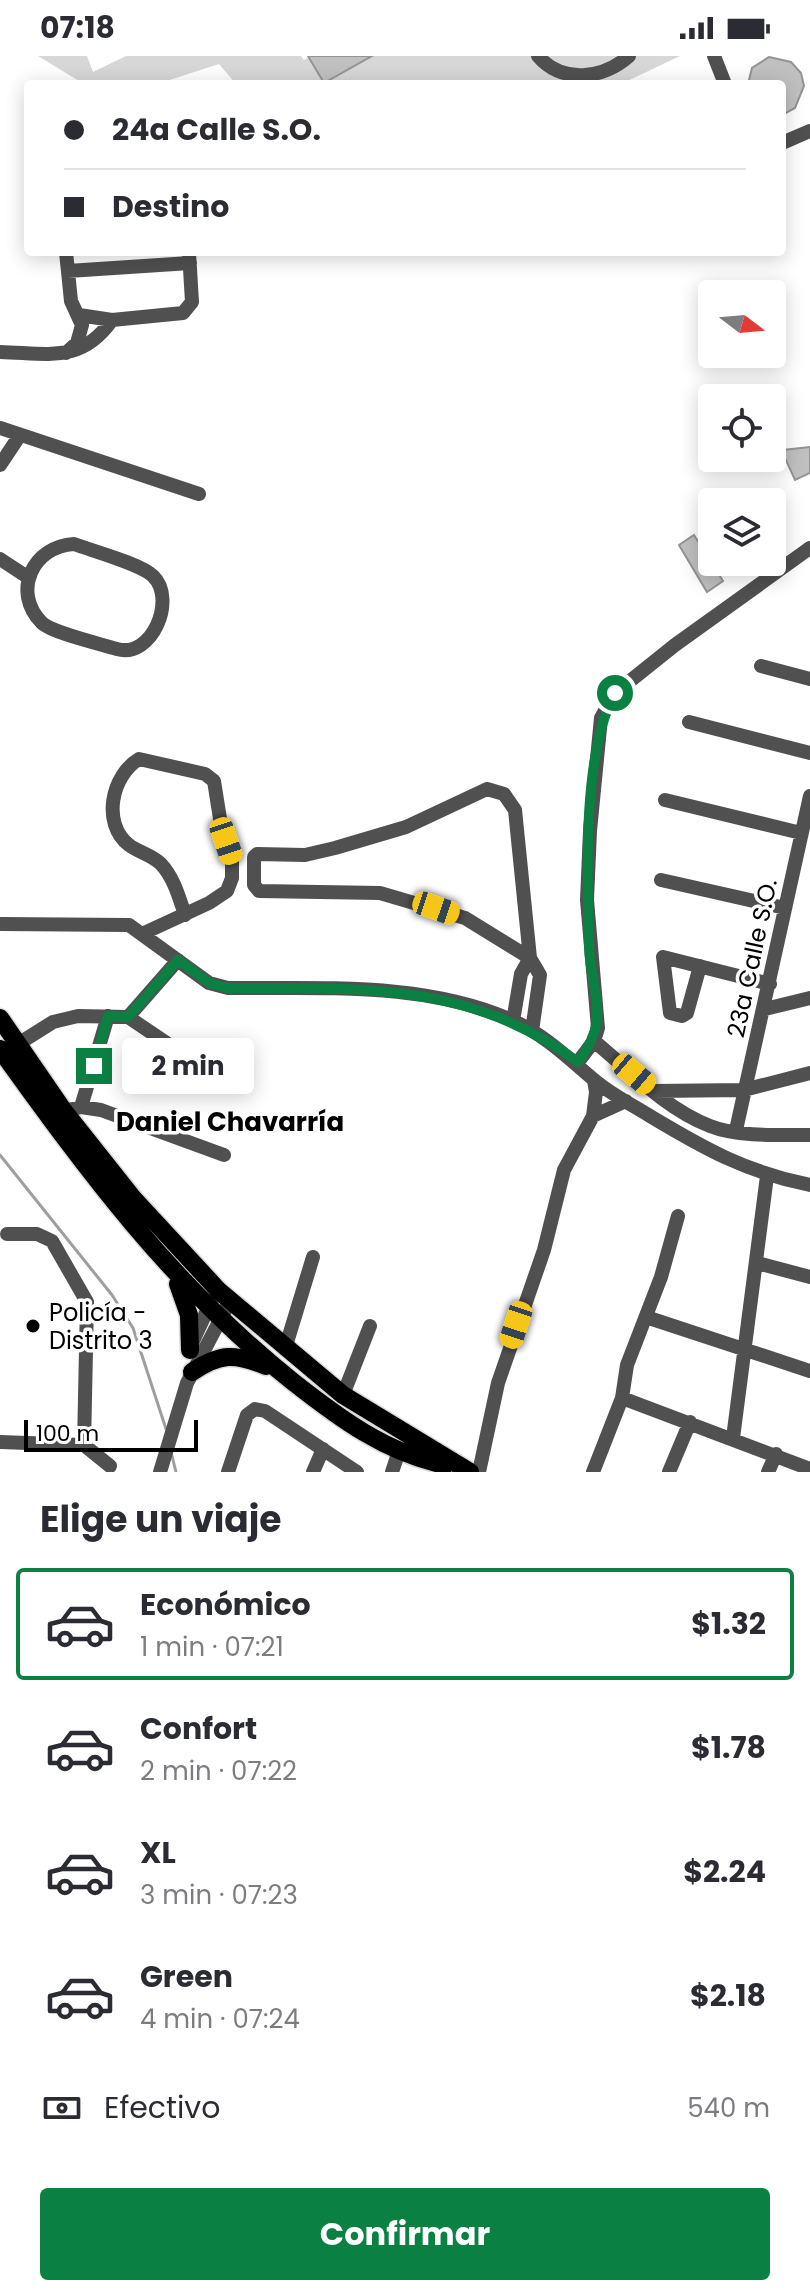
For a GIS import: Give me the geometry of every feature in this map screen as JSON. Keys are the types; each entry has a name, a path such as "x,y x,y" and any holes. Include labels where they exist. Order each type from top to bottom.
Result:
{"main road":[{"path":"0,1018 6,1050 119,1212 213,1313 332,1412 399,1451 471,1471"},
{"path":"6,1050 73,1109 171,1243 224,1296 343,1395 471,1471"},
{"path":"172,1271 189,1315 190,1350"},
{"path":"189,1378 210,1360 234,1354 285,1375"}],"street":[{"path":"538,56 561,73 582,76 604,73 629,56"},
{"path":"714,56 723,80"},
{"path":"786,141 810,131"},
{"path":"66,256 71,301 79,315 81,334 66,353"},
{"path":"68,271 189,258 192,302 183,313 112,320 79,315"},
{"path":"0,352 66,353 83,350 102,334 112,320"},
{"path":"0,428 199,494"},
{"path":"0,465 20,435"},
{"path":"74,544 152,574 161,588 159,619 151,635 138,649 122,651 43,624 31,605 29,578 45,551 74,544"},
{"path":"578,1062 594,1041 598,1011 589,953 587,900 601,718 615,693 810,548"},
{"path":"0,559 29,578"},
{"path":"761,666 810,679"},
{"path":"689,722 810,753"},
{"path":"144,933 185,915 227,891 232,878 232,857 221,825 214,781 205,774 139,759 130,765 114,793 118,831 127,844 160,862 173,880 185,915"},
{"path":"530,958 465,918 404,899 343,891 259,891 254,885 254,857 257,854 305,855 335,848 406,827 479,791 496,790 510,799 515,810 530,958 540,975 532,1031"},
{"name":"23a Calle S.O.","path":"736,1130 785,908 802,863 801,833 810,796"},
{"path":"665,800 801,833"},
{"path":"661,880 785,908"},
{"path":"0,924 129,925 209,983 228,988 408,993 449,1001 513,1021 578,1062 594,1080 708,1152 767,1176 810,1185"},
{"path":"513,1021 521,974 530,958"},
{"path":"128,1017 178,960"},
{"path":"700,966 770,984"},
{"path":"765,1009 810,998"},
{"path":"6,1050 53,1022 78,1016 128,1017 174,1048 232,1074"},
{"path":"108,1016 73,1109 128,1119 224,1155"},
{"path":"594,1041 684,1113 713,1128 767,1136 810,1135"},
{"path":"654,1091 744,1090 810,1073"},
{"path":"471,1471 544,1250 564,1170 593,1116 594,1080"},
{"path":"593,1116 626,1101"},
{"path":"733,1438 767,1176"},
{"path":"593,1472 622,1398 627,1365 646,1317 678,1216"},
{"path":"7,1234 37,1234 52,1241 87,1302 84,1445"},
{"path":"285,1349 313,1257"},
{"path":"757,1263 810,1277"},
{"path":"189,1378 190,1350 224,1296"},
{"path":"160,1472 213,1313"},
{"path":"646,1317 810,1371"},
{"path":"343,1395 370,1326"},
{"path":"622,1398 810,1469"},
{"path":"228,1472 247,1415 255,1409 265,1411 357,1472"},
{"path":"669,1472 690,1422"},
{"path":"0,1442 84,1445 110,1466"},
{"path":"313,1472 323,1449"},
{"path":"392,1472 399,1451"},
{"path":"768,1472 776,1454"}],"shaded area":[{"path":"38,56 87,56 93,72 126,56 301,56 304,60 312,56 323,80 233,80 219,64 169,80 77,80"},
{"path":"363,56 680,56 629,80 329,80 365,60"}],"building":[{"path":"308,56 372,56 329,80 322,80"},
{"path":"769,57 791,62 801,73 804,86 795,108 786,113 786,80 749,80 752,68"},
{"path":"810,447 810,473 795,480 786,460 786,450"},
{"path":"694,535 698,541 698,576 720,576 723,581 707,592 679,545"}],"waterway":[{"path":"0,1155 112,1295 133,1328 166,1429"},
{"path":"171,1452 176,1472"}],"place":[{"name":"Policía - Distrito 3","path":"33,1326"}],"district":[{"name":"Daniel Chavarría","path":"230,1122"}],"route":[{"path":"94,1066 108,1016 128,1017 178,960 209,983 228,988 365,989 449,1001 513,1021 578,1062 594,1041 598,1028 589,953 587,900 590,831 601,718 615,693"}]}
